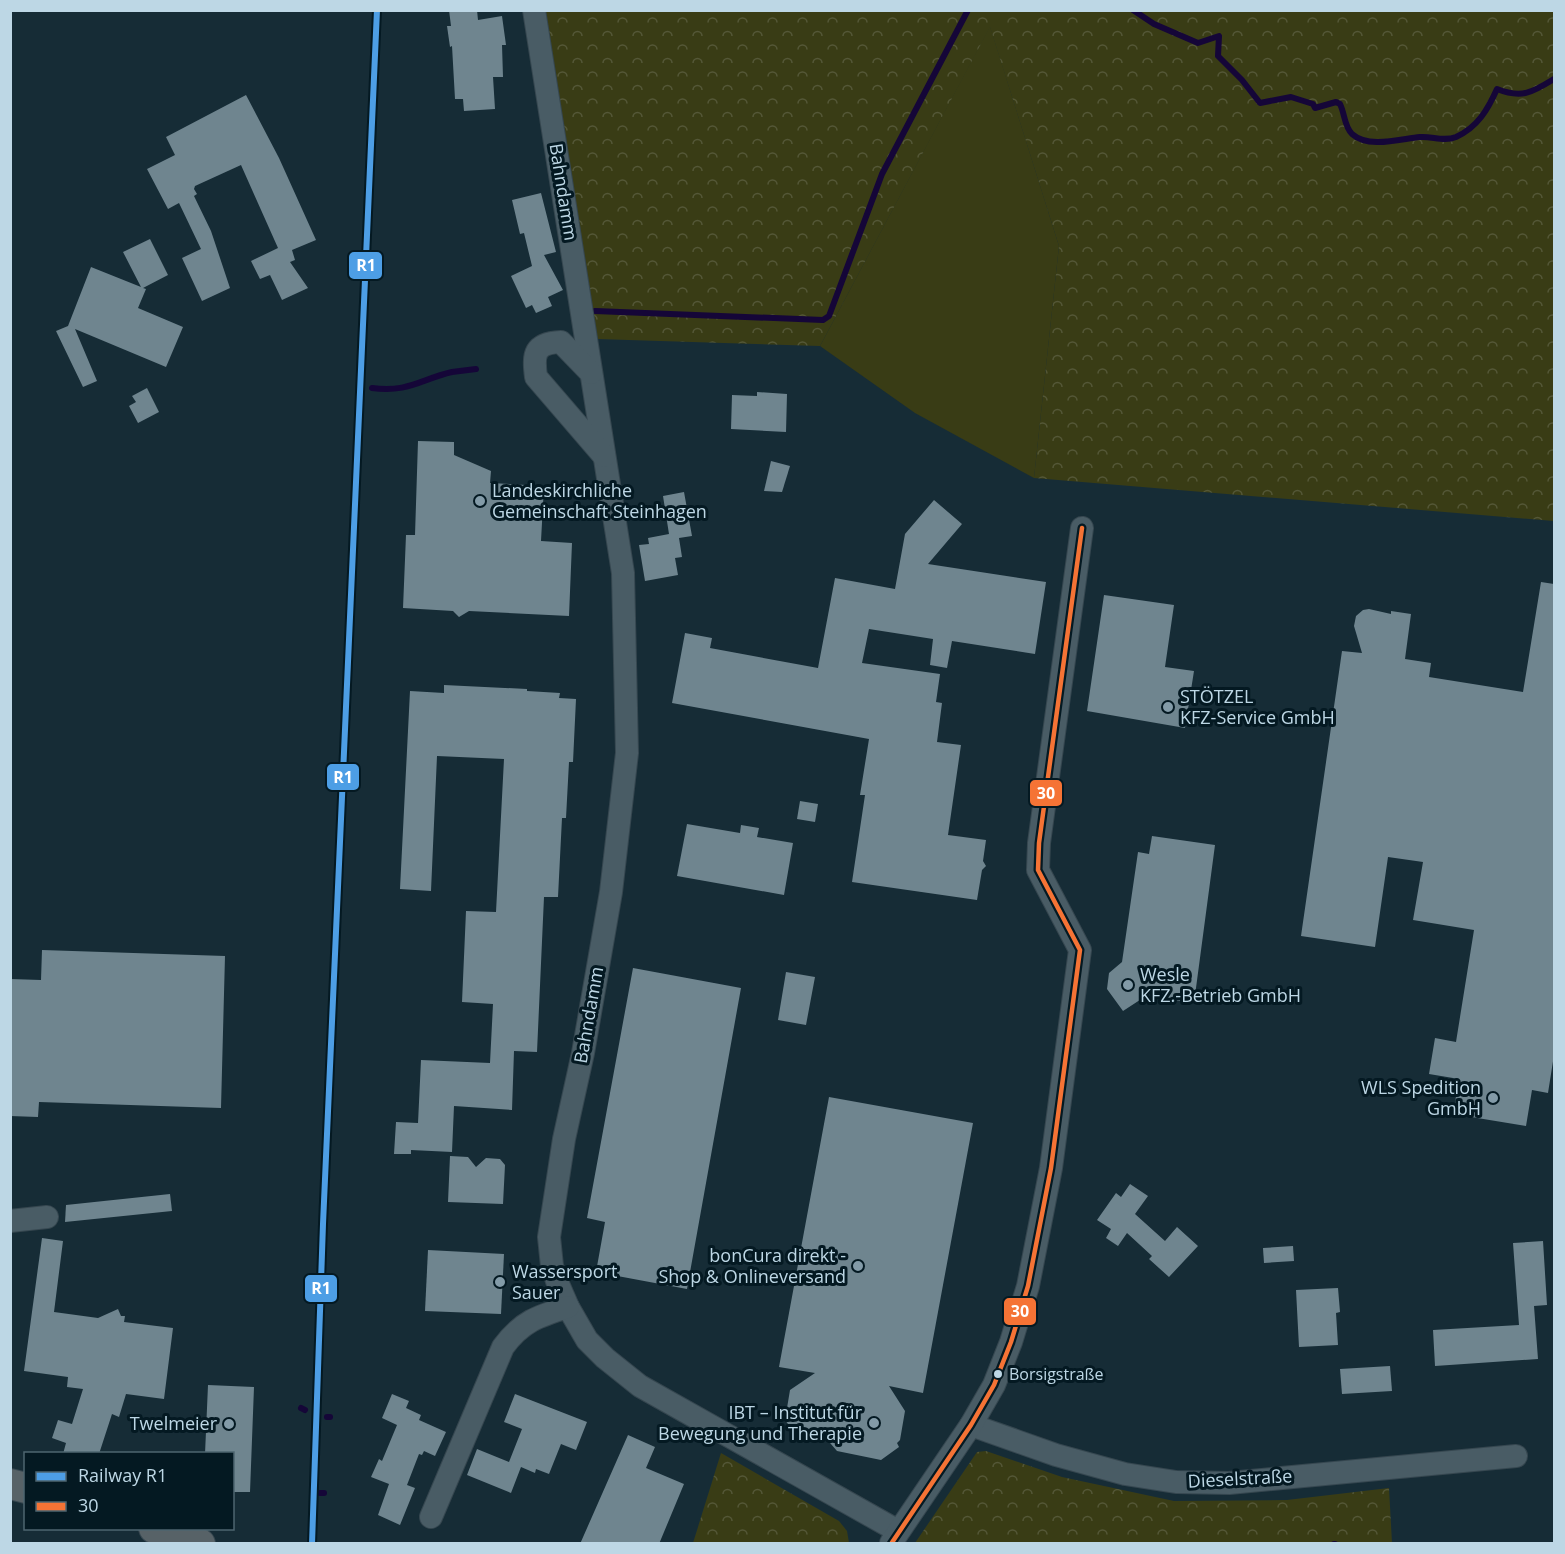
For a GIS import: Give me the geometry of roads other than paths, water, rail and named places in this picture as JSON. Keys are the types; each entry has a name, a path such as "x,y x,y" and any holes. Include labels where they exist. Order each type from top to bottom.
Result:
{"main road":[{"path":"160,1530 200,1544"}],"street":[{"name":"Bahndamm","path":"534,10 623,573 627,753 611,892 583,1053 564,1139 549,1237 552,1266 568,1307 587,1340 604,1358 640,1386 895,1538"},
{"path":"591,373 561,342 547,342 537,350 534,360 536,377 604,458"},
{"path":"895,1538 971,1425 994,1385 1011,1342 1028,1286 1051,1168 1080,950 1038,870 1039,843 1082,528"},
{"path":"10,1221 46,1217"},
{"path":"431,1517 503,1347 526,1323 568,1307"},
{"name":"Dieselstraße","path":"971,1425 1056,1455 1125,1474 1176,1482 1229,1483 1516,1456"}],"waterway":[{"path":"595,311 823,320 829,316 882,174 968,10"},
{"path":"1133,10 1154,24 1198,43 1219,36 1218,56 1242,80 1260,103 1291,97 1313,104 1315,108 1336,102 1340,104 1349,131 1359,139 1367,141 1385,142 1420,137 1447,139 1456,137 1476,123 1490,104 1497,89 1520,94 1527,93 1554,79"},
{"path":"372,388 395,389 452,372 476,369"},
{"path":"301,1408 305,1410"}],"rail line":[{"name":"R1","path":"312,1544 323,1224 377,10"}],"place":[{"name":"Landeskirchliche Gemeinschaft Steinhagen","path":"480,501"},
{"name":"STÖTZEL KFZ-Service GmbH","path":"1168,707"},
{"name":"Wesle KFZ.-Betrieb GmbH","path":"1128,985"},
{"name":"WLS Spedition GmbH","path":"1493,1098"},
{"name":"bonCura direkt - Shop & Onlineversand","path":"858,1266"},
{"name":"Wassersport Sauer","path":"500,1282"},
{"name":"Borsigstraße","path":"998,1374"},
{"name":"IBT – Institut für Bewegung und Therapie","path":"874,1423"},
{"name":"Twelmeier","path":"229,1424"}]}
